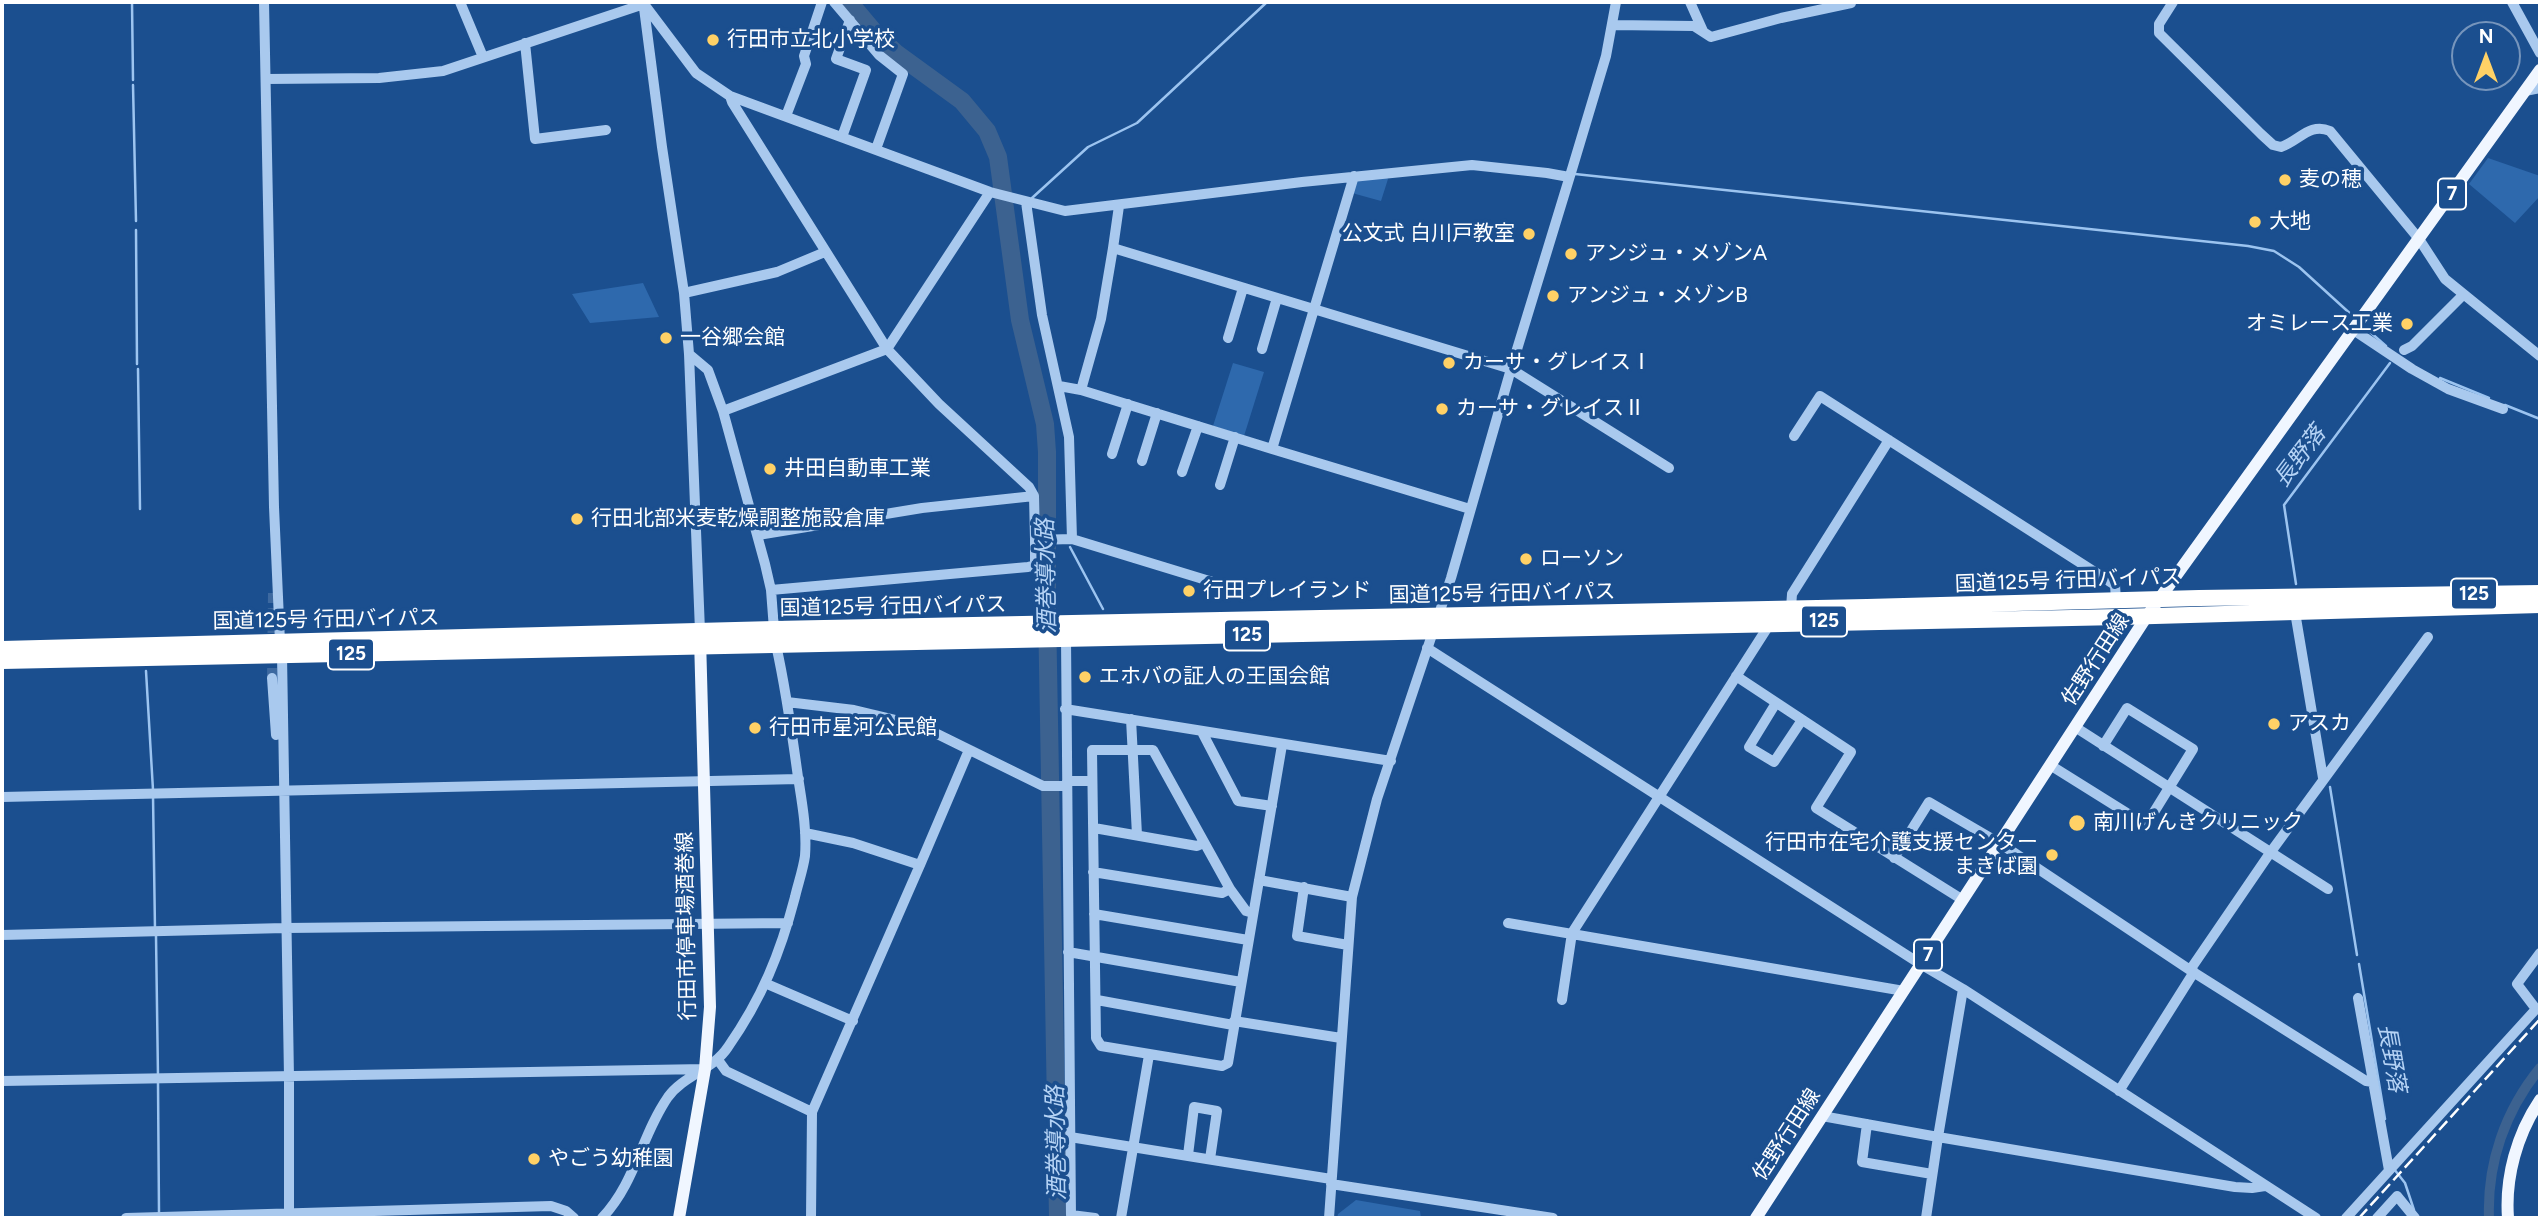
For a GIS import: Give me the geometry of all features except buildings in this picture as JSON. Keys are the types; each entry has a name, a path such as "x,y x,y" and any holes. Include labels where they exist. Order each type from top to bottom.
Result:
{"highway":[{"name":"国道125号 行田バイパス","path":"1063,634 1438,615 2540,593"},
{"name":"国道125号 行田バイパス","path":"2,661 281,649 775,637 1037,632 1433,632 2540,605"},
{"name":"国道125号 行田バイパス","path":"2,649 281,649"}],"main road":[{"name":"佐野行田線","path":"1756,1218 2147,616 2540,70"},
{"name":"行田市停車場酒巻線","path":"679,1218 705,1069 710,1007 700,639"},
{"path":"2508,1218 2509,1184 2518,1145 2540,1100"}],"street":[{"path":"264,2 275,542 281,649 289,1216"},
{"path":"460,2 483,57"},
{"path":"786,116 806,64 804,56 822,2"},
{"path":"834,2 879,55 904,74 876,149"},
{"path":"1329,1218 1352,897 1377,799 1433,632 1606,56 1616,2"},
{"path":"1690,2 1703,31"},
{"path":"1612,25 1694,26 1711,37 1851,2"},
{"path":"2173,2 2159,24 2159,33 2261,134 2273,145 2281,147 2312,128 2330,131 2419,239 2445,279 2540,356"},
{"path":"2512,2 2540,53"},
{"path":"266,79 379,78 443,71 643,3"},
{"path":"643,3 696,74 730,96 992,193 1065,211 1354,176 1472,165 1569,177"},
{"path":"643,3 684,293 700,639"},
{"path":"842,137 866,70 836,59 850,20"},
{"path":"525,43 535,139 606,131"},
{"path":"2525,91 2540,88"},
{"path":"730,96 887,349 939,404 1028,487 1034,496 1038,540 1035,565 1028,567 771,590"},
{"path":"1272,449 1354,176"},
{"path":"723,411 887,349 992,193"},
{"path":"1026,202 1042,315 1069,437 1072,539"},
{"path":"1081,390 1101,319 1119,206"},
{"path":"1113,248 1511,369 1669,468"},
{"path":"684,293 777,272 825,252"},
{"path":"1228,338 1243,288"},
{"path":"2404,350 2412,346 2463,295"},
{"path":"1262,349 1277,298"},
{"path":"2357,323 2412,369 2448,389 2503,409"},
{"path":"602,1218 613,1207 630,1180 668,1097 687,1079 718,1060 766,984 788,923 804,859 806,832 788,702 775,637 771,590 723,411 708,370 688,354"},
{"path":"1059,386 1128,404 1470,509"},
{"path":"1794,436 1820,396 2115,585 2116,600"},
{"path":"1112,454 1128,404"},
{"path":"1142,461 1157,413"},
{"path":"1182,472 1198,426"},
{"path":"1220,485 1235,438"},
{"path":"1791,608 1792,594 1889,440"},
{"path":"758,535 922,508 1034,496"},
{"path":"1038,540 1072,539 1229,587"},
{"path":"273,592 275,542"},
{"path":"2295,612 2323,778"},
{"path":"1562,1000 1572,933 1771,622"},
{"path":"1063,634 1071,1217 1095,1218"},
{"path":"2119,1091 2192,971 2270,853 2428,636"},
{"path":"1427,648 1922,965 1964,989 2316,1218"},
{"path":"1736,676 1851,752 1816,808 1963,900"},
{"path":"272,678 275,733 282,758"},
{"path":"788,702 854,710 922,726 1043,786 1093,781"},
{"path":"1776,703 1749,747 1774,762 1802,720"},
{"path":"2050,765 2146,825 2193,749 2127,708 2103,746"},
{"path":"1065,709 1391,761"},
{"path":"1131,719 1137,835"},
{"path":"2075,727 2328,889"},
{"path":"1202,732 1238,801 1272,806"},
{"path":"1253,913 1245,911 1230,890 1153,750 1093,750 1096,1038 1101,1045 1222,1066 1228,1063 1282,745"},
{"path":"811,1218 812,1112 970,750"},
{"path":"2,797 799,779"},
{"path":"1895,858 1929,802 2001,844 2192,971 2366,1081 2373,1082"},
{"path":"1094,828 1197,846 1204,843"},
{"path":"806,832 853,843 920,865"},
{"path":"1093,872 1222,893 1230,890"},
{"path":"1259,880 1352,897"},
{"path":"1304,887 1297,936 1348,945"},
{"path":"1094,914 1248,940"},
{"path":"2,935 285,928 788,923"},
{"path":"1508,923 1904,991"},
{"path":"1068,952 1241,982"},
{"path":"2346,1218 2536,1009 2517,984 2540,953"},
{"path":"766,984 853,1021"},
{"path":"1926,1218 1964,989"},
{"path":"2358,998 2389,1170"},
{"path":"1097,1000 1341,1038"},
{"path":"1121,1218 1149,1055"},
{"path":"718,1060 726,1070 812,1112"},
{"path":"2,1081 705,1069"},
{"path":"1188,1155 1194,1107 1217,1111 1210,1159"},
{"path":"1822,1116 2235,1187 2265,1186"},
{"path":"1867,1124 1862,1163 1932,1174"},
{"path":"1070,1137 1553,1218"},
{"path":"2377,1218 2397,1196 2416,1218"},
{"path":"126,1218 289,1216 551,1206 566,1211 574,1218"}],"shaded area":[{"path":"2488,158 2540,176 2540,196 2515,223 2469,184"},
{"path":"1386,176 1388,179 1381,201 1352,193 1357,179"},
{"path":"643,283 659,317 590,323 572,294"},
{"path":"1233,363 1264,372 1244,436 1213,426"},
{"path":"1356,1200 1420,1211 1421,1218 1337,1218 1338,1214"}],"waterway":[{"path":"132,2 133,80"},
{"name":"酒巻導水路","path":"849,2 896,53 962,101 987,131 998,157 1020,320 1045,424 1058,1218"},
{"path":"1032,198 1088,147 1137,123 1267,2"},
{"path":"133,85 136,221"},
{"path":"1575,174 2248,246 2274,251 2299,267 2355,318"},
{"path":"136,230 137,364"},
{"path":"2362,325 2386,346"},
{"name":"長野落","path":"2296,584 2284,505 2390,363"},
{"path":"138,369 140,509"},
{"path":"2440,378 2489,398"},
{"path":"2505,405 2540,419"},
{"path":"1070,547 1103,609"},
{"path":"146,671 153,790"},
{"name":"長野落","path":"2330,787 2357,955"},
{"path":"153,796 155,930"},
{"path":"156,936 158,1077"},
{"name":"長野落","path":"2359,964 2385,1119"},
{"path":"2489,1218 2491,1177 2501,1139 2517,1102 2540,1068"},
{"path":"158,1083 159,1213"},
{"name":"長野落","path":"2394,1169 2405,1183 2414,1210"}],"tunnel":[{"path":"272,678 273,592"}],"railway":[{"path":"2359,1218 2540,1019"}],"place":[{"name":"行田市立北小学校","path":"713,40"},
{"name":"麦の穂","path":"2285,180"},
{"name":"大地","path":"2255,222"},
{"name":"公文式 白川戸教室","path":"1529,234"},
{"name":"アンジュ・メゾンA","path":"1571,254"},
{"name":"アンジュ・メゾンB","path":"1553,296"},
{"name":"オミレース工業","path":"2407,324"},
{"name":"一谷郷会館","path":"666,338"},
{"name":"カーサ・グレイスⅠ","path":"1449,363"},
{"name":"カーサ・グレイスⅡ","path":"1442,409"},
{"name":"井田自動車工業","path":"770,469"},
{"name":"行田北部米麦乾燥調整施設倉庫","path":"577,519"},
{"name":"ローソン","path":"1526,559"},
{"name":"行田プレイランド","path":"1189,591"},
{"name":"エホバの証人の王国会館","path":"1085,677"},
{"name":"アスカ","path":"2274,724"},
{"name":"行田市星河公民館","path":"755,728"},
{"name":"南川げんきクリニック","path":"2077,823"},
{"name":"行田市在宅介護支援センター まきば園","path":"2052,855"},
{"name":"やごう幼稚園","path":"534,1159"}]}
